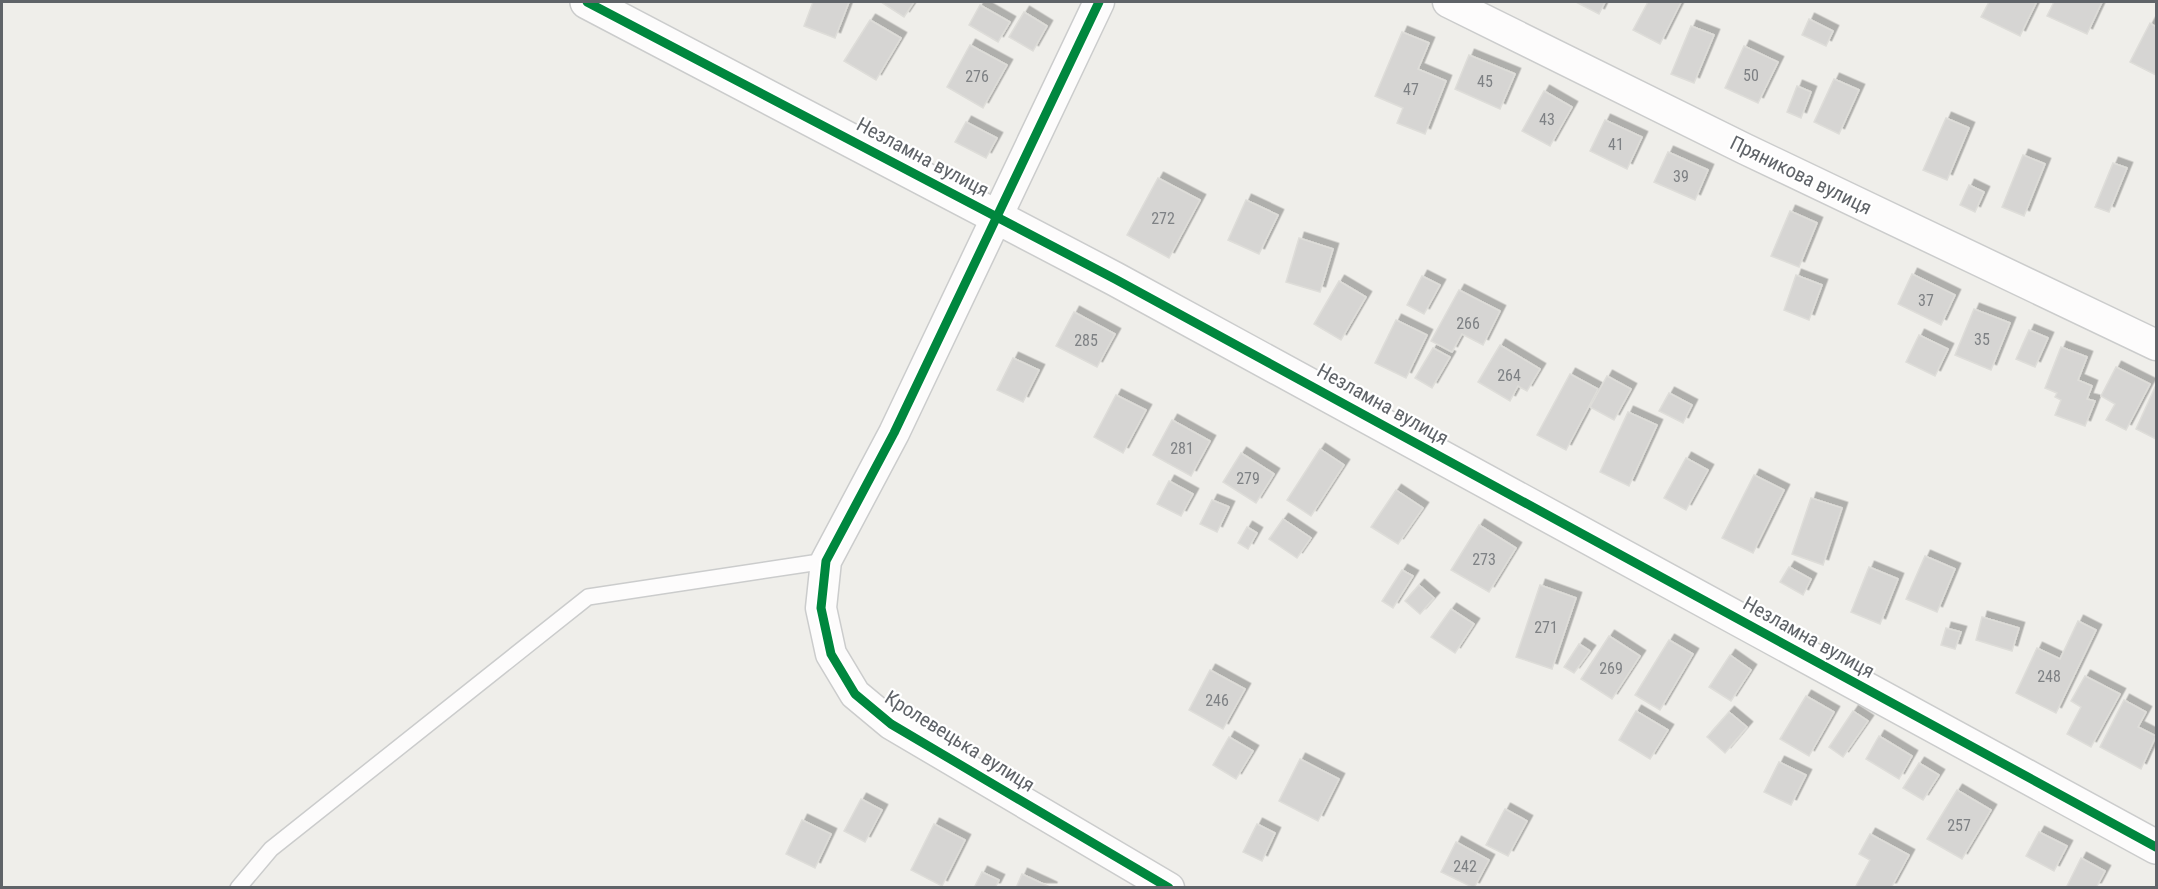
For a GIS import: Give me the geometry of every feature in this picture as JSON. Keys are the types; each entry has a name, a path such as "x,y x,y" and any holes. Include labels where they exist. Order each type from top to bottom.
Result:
{"street":[{"name":"Незламна вулиця","path":"587,2 1209,330 2157,847"},
{"path":"826,561 894,434 1099,2"},
{"name":"Пряникова вулиця","path":"1448,2 1745,149 2157,345"},
{"name":"Кролевецька вулиця","path":"826,561 821,608 831,654 855,694 891,724 1169,888"}],"lane":[{"path":"238,888 271,849 588,597 826,561"}],"building":[{"path":"813,2 849,2 835,38 804,26"},
{"path":"881,2 914,2 904,17"},
{"path":"1576,2 1605,2 1599,14"},
{"path":"1648,2 1681,2 1660,44 1633,30"},
{"path":"1989,2 2036,3 2020,36 1981,17"},
{"path":"2054,2 2102,2 2087,34 2047,16"},
{"path":"980,5 1010,22 998,42 969,25"},
{"path":"1024,12 1047,26 1033,51 1009,37"},
{"path":"1809,19 1833,31 1826,46 1802,35"},
{"path":"870,20 901,38 876,80 844,61"},
{"path":"2150,23 2156,27 2156,75 2130,62"},
{"path":"1691,26 1714,35 1694,83 1671,74"},
{"path":"1402,32 1429,43 1418,69 1446,81 1425,134 1397,123 1403,108 1375,96"},
{"path":"970,45 1007,65 983,108 947,87"},
{"path":"1744,46 1778,62 1758,103 1725,88"},
{"path":"1469,55 1515,74 1500,109 1455,89"},
{"path":"1834,79 1859,90 1839,134 1814,122"},
{"path":"1797,86 1811,92 1801,118 1787,112"},
{"path":"1544,91 1572,107 1550,146 1522,131"},
{"path":"1946,118 1969,128 1947,180 1923,170"},
{"path":"1605,120 1642,137 1627,169 1590,151"},
{"path":"966,122 997,138 986,158 955,142"},
{"path":"1668,152 1708,170 1695,200 1654,182"},
{"path":"2023,155 2045,164 2024,216 2002,207"},
{"path":"2113,163 2127,168 2109,212 2095,207"},
{"path":"1158,178 1200,200 1169,258 1127,235"},
{"path":"1969,185 1984,192 1975,212 1960,205"},
{"path":"1246,200 1278,215 1259,254 1228,240"},
{"path":"1790,211 1817,223 1799,267 1771,256"},
{"path":"1299,238 1333,249 1320,292 1286,282"},
{"path":"1912,274 1955,295 1941,325 1898,304"},
{"path":"1796,275 1822,285 1809,320 1784,310"},
{"path":"1422,276 1440,285 1424,314 1407,305"},
{"path":"1339,281 1366,297 1341,340 1314,324"},
{"path":"1459,290 1500,311 1483,345 1462,334 1452,352 1431,341"},
{"path":"1974,309 2010,323 1991,370 1955,355"},
{"path":"1074,312 1115,334 1097,367 1056,346"},
{"path":"1396,320 1427,335 1406,378 1375,363"},
{"path":"2029,330 2048,338 2035,367 2016,359"},
{"path":"1919,335 1948,349 1935,376 1906,362"},
{"path":"1500,345 1540,369 1527,391 1518,386 1510,401 1478,382"},
{"path":"2061,347 2087,357 2078,380 2092,386 2087,399 2095,401 2085,426 2055,415 2061,400 2055,397 2057,393 2045,388"},
{"path":"1433,348 1450,357 1432,388 1415,378"},
{"path":"1013,358 1039,370 1023,402 997,390"},
{"path":"2116,367 2150,384 2126,430 2106,420 2115,404 2101,396"},
{"path":"1570,374 1598,389 1566,450 1537,435"},
{"path":"1607,376 1631,389 1614,420 1590,407"},
{"path":"2156,385 2156,439 2136,429"},
{"path":"1669,393 1692,405 1683,423 1659,411"},
{"path":"1116,395 1146,410 1123,453 1094,437"},
{"path":"1628,412 1657,425 1629,486 1600,472"},
{"path":"1172,420 1210,441 1191,476 1153,455"},
{"path":"1320,449 1344,465 1311,516 1287,500"},
{"path":"1241,453 1274,474 1256,503 1223,482"},
{"path":"1686,458 1708,470 1686,510 1664,498"},
{"path":"1754,475 1784,490 1753,553 1722,538"},
{"path":"1169,481 1193,494 1181,516 1157,504"},
{"path":"1396,490 1423,508 1398,544 1371,527"},
{"path":"1811,498 1842,508 1823,565 1792,554"},
{"path":"1212,500 1229,507 1217,532 1200,524"},
{"path":"1283,519 1311,538 1297,558 1269,539"},
{"path":"1479,525 1516,548 1489,592 1451,570"},
{"path":"1247,527 1257,533 1248,549 1238,543"},
{"path":"1925,556 1955,569 1937,612 1906,599"},
{"path":"1789,567 1811,579 1803,595 1780,582"},
{"path":"1869,567 1898,579 1880,624 1851,612"},
{"path":"1402,570 1413,576 1393,608 1382,601"},
{"path":"1419,585 1434,598 1420,614 1405,601"},
{"path":"1540,585 1576,598 1552,669 1516,657"},
{"path":"1451,609 1474,624 1455,653 1431,637"},
{"path":"1982,617 2019,628 2012,651 1976,640"},
{"path":"2078,621 2096,630 2056,713 2016,693 2037,648 2060,659"},
{"path":"1946,628 1961,632 1955,649 1941,645"},
{"path":"1609,636 1640,656 1612,699 1581,679"},
{"path":"1669,640 1693,654 1660,710 1635,695"},
{"path":"1579,644 1590,651 1574,673 1564,667"},
{"path":"1730,655 1751,670 1731,701 1709,687"},
{"path":"1210,670 1245,689 1223,729 1189,710"},
{"path":"2085,676 2120,694 2091,747 2067,734 2081,707 2071,701"},
{"path":"1806,696 1834,712 1809,756 1780,739"},
{"path":"2124,700 2146,712 2138,727 2156,736 2141,769 2100,747"},
{"path":"1636,711 1668,730 1650,759 1619,740"},
{"path":"1853,711 1868,721 1843,757 1829,747"},
{"path":"1729,712 1747,727 1725,753 1707,737"},
{"path":"1879,736 1912,756 1899,779 1866,759"},
{"path":"1229,737 1253,751 1236,779 1213,765"},
{"path":"1300,759 1339,779 1318,821 1279,801"},
{"path":"1779,762 1806,775 1791,805 1764,792"},
{"path":"1919,763 1939,775 1923,800 1903,788"},
{"path":"1957,790 1991,810 1962,859 1927,839"},
{"path":"861,799 882,810 865,842 844,831"},
{"path":"1505,809 1527,821 1508,856 1486,845"},
{"path":"802,820 831,834 815,868 786,854"},
{"path":"934,824 965,840 942,886 911,870"},
{"path":"1257,824 1275,833 1262,861 1243,852"},
{"path":"2039,832 2067,846 2054,871 2026,856"},
{"path":"1870,834 1909,855 1891,888 1855,888 1870,860 1859,854"},
{"path":"1456,842 1489,860 1474,888 1441,872"},
{"path":"2081,858 2105,871 2096,888 2066,888"},
{"path":"982,872 999,880 995,888 974,888"},
{"path":"1022,874 1052,888 1016,888"}],"cycle path":[{"path":"587,2 1115,279 2156,847"},
{"path":"1099,2 894,433 826,561 821,608 831,654 855,694 891,724 1169,888"}]}
